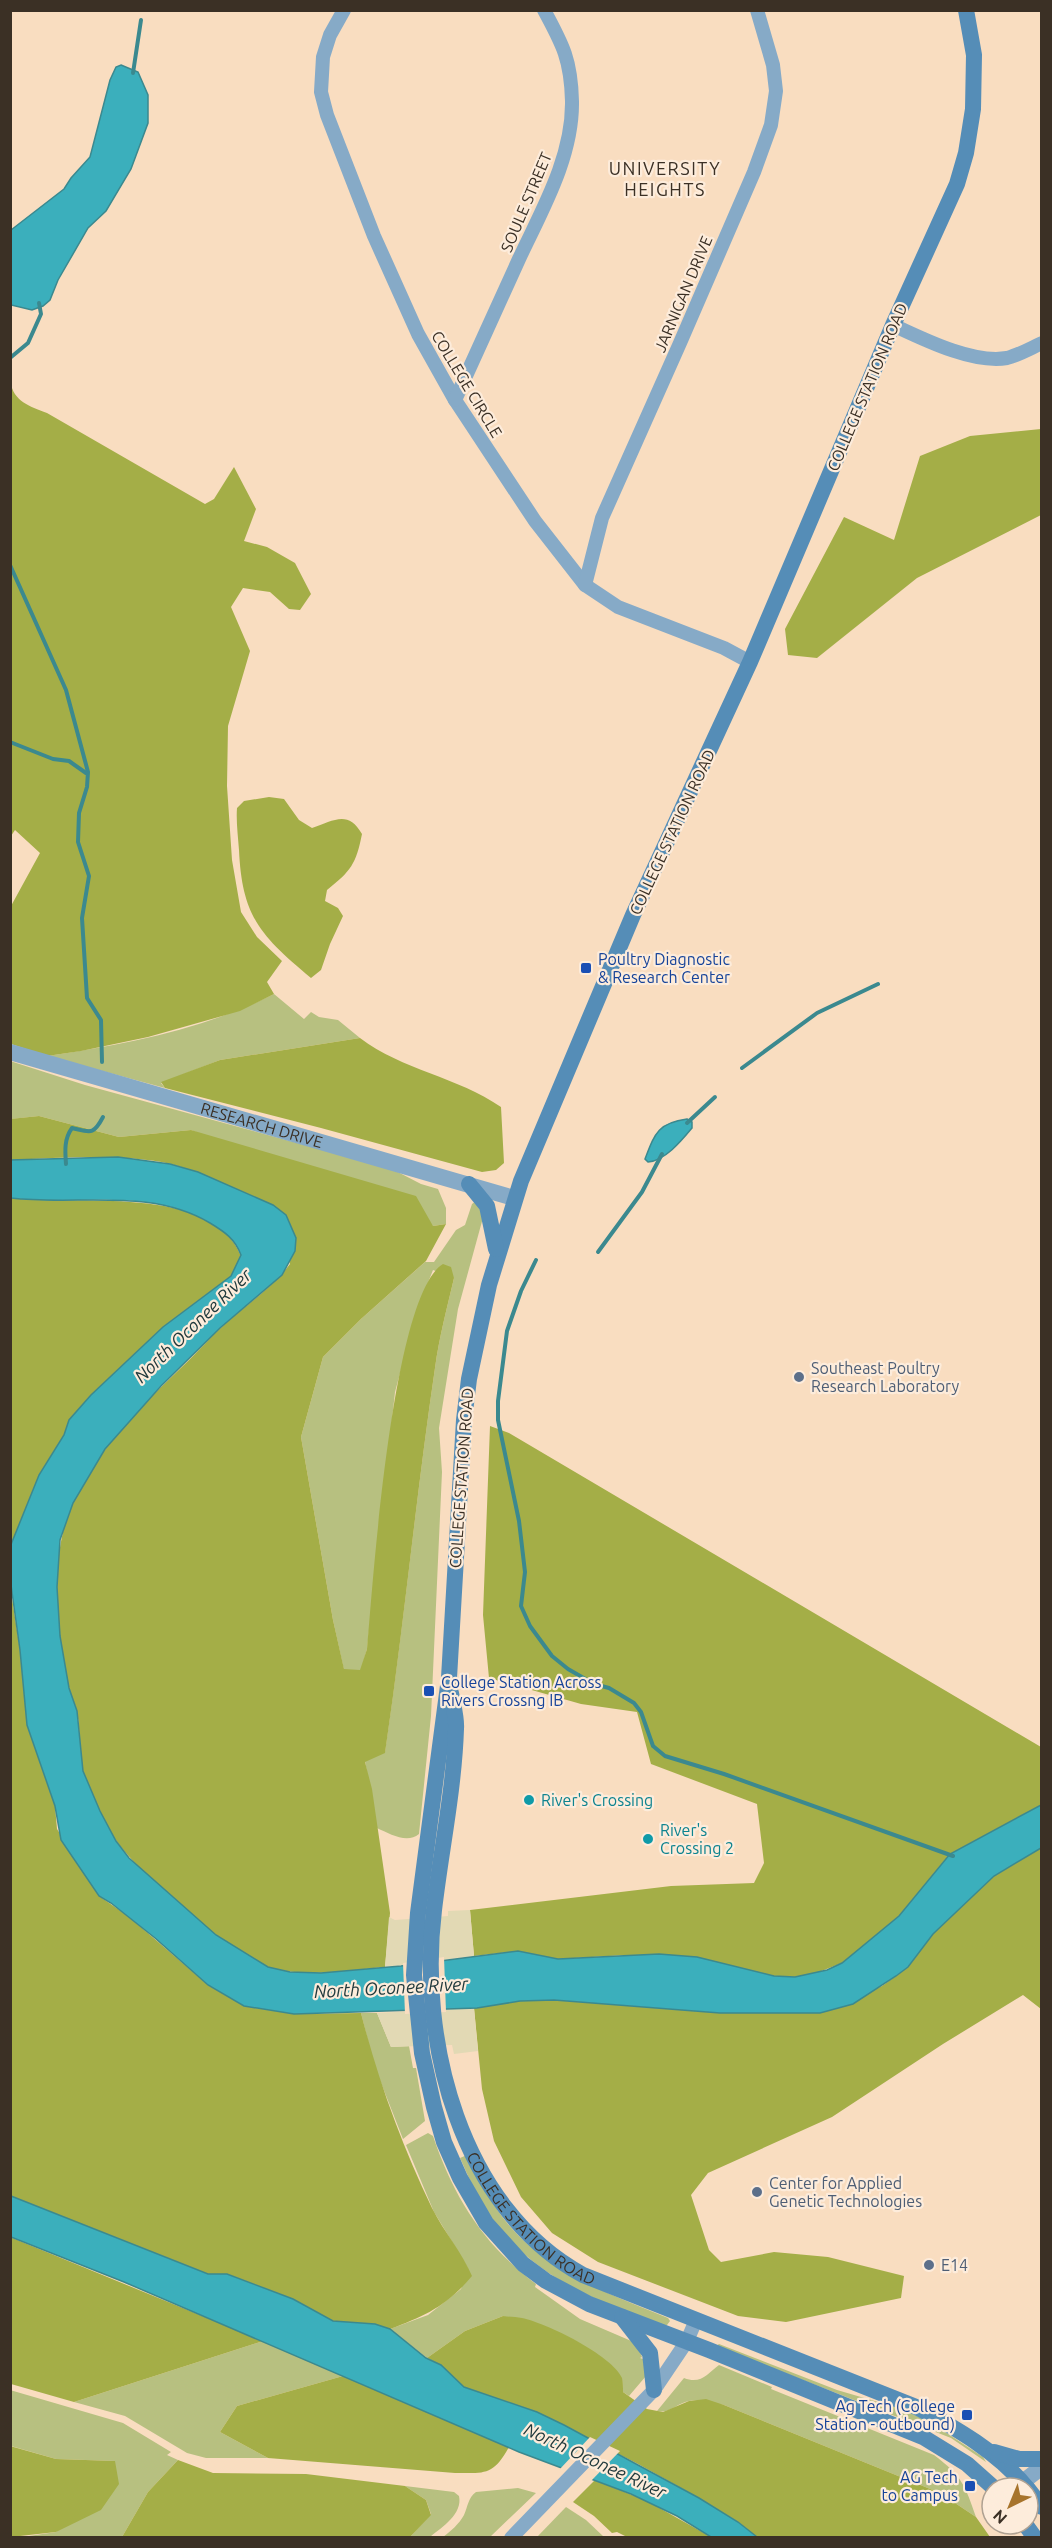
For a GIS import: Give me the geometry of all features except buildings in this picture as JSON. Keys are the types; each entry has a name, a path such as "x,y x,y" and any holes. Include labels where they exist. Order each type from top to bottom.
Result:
{"main road":[{"name":"COLLEGE STATION ROAD","path":"966,10 975,72 974,109 966,153 947,207 893,325 750,662 633,915 514,1198 497,1253 469,1379 464,1420 449,1678 457,1727 426,1913 431,1981 430,2053 444,2142 472,2201 486,2223 523,2264 546,2282 589,2304 687,2341 922,2437 967,2464 980,2476"},
{"path":"469,1184 487,1206 497,1253"},
{"name":"COLLEGE STATION ROAD","path":"430,2053 475,2157 492,2190 524,2232 560,2262 583,2275 916,2407 954,2427 987,2450 1012,2476"},
{"path":"621,2316 649,2350 654,2390"},
{"path":"987,2450 1019,2459 1041,2459"}],"street":[{"name":"COLLEGE CIRCLE","path":"344,10 330,35 323,57 321,92 327,115 374,236 413,323 455,400 535,521 585,585 618,607 724,648 750,662"},
{"name":"SOULE STREET","path":"455,400 566,151 572,103 569,65 564,46 544,10"},
{"name":"JARNIGAN DRIVE","path":"585,585 602,518 754,172 771,125 777,91 774,65 757,10"},
{"path":"893,325 918,337 976,357 1008,357 1041,343"},
{"name":"RESEARCH DRIVE","path":"10,1052 514,1198"},
{"path":"514,2535 654,2390 687,2341 696,2320"}],"green space":[{"path":"10,381 15,394 23,402 47,413 205,504 214,499 234,467 256,509 244,541 267,547 295,563 311,594 300,610 289,609 270,592 243,588 231,607 250,651 228,726 227,786 232,860 241,912 257,937 282,961 267,982 274,994 240,1011 148,1037 47,1056 11,1044 11,906 40,853 15,830 11,836"},
{"path":"1041,429 1041,515 917,578 817,658 788,655 785,629 844,517 894,540 920,456 970,436"},
{"path":"269,797 284,799 299,820 312,828 333,820 346,819 357,826 362,834 355,860 342,877 327,890 325,901 338,908 343,916 321,970 311,978 267,937 257,923 244,892 237,808 244,801"},
{"path":"274,994 304,1019 311,1012 319,1017 338,1020 360,1038 220,1060 161,1083 165,1088 47,1056 105,1047 163,1034 220,1017"},
{"path":"360,1038 394,1058 467,1088 501,1107 504,1163 496,1170 482,1172 165,1088 161,1082 220,1060"},
{"path":"10,1061 85,1085 392,1169 421,1184 438,1189 446,1208 446,1224 433,1226 191,1130 119,1137 39,1116 11,1119"},
{"path":"39,1116 119,1137 191,1130 416,1196 433,1226 446,1224 426,1261 361,1319 323,1357 301,1437 333,1620 344,1669 360,1670 367,1649 388,1443 410,1328 425,1287 443,1264 451,1267 454,1278 435,1368 385,1753 365,1762 372,1789 390,1913 385,1967 299,1972 271,1968 255,1961 213,1933 167,1894 129,1857 112,1835 89,1790 81,1765 76,1706 64,1667 58,1620 57,1570 60,1546 73,1502 95,1463 138,1411 219,1330 267,1289 290,1264 273,1205 184,1168 131,1158 11,1160 10,1119"},
{"path":"11,1198 139,1203 172,1208 202,1217 226,1233 241,1256 231,1276 163,1327 91,1395 69,1420 64,1435 39,1475 11,1547"},
{"path":"476,1201 484,1214 458,1309 439,1428 442,1472 431,1716 419,1834 404,1838 377,1828 365,1761 385,1752 435,1368 454,1278 433,1270 417,1310 395,1392 367,1649 361,1670 344,1670 301,1437 323,1357 361,1319 425,1262 434,1262 456,1230 465,1225 472,1204"},
{"path":"490,1426 509,1433 1041,1747 1041,1805 950,1854 899,1916 882,1931 842,1963 811,1975 774,1976 626,1955 558,1959 518,1951 474,1956 470,1910 671,1886 754,1883 764,1863 757,1804 651,1764 637,1712 581,1704 489,1678 483,1615"},
{"path":"10,1585 20,1650 27,1725 55,1806 57,1829 99,1896 128,1916 208,1985 244,2006 294,2014 361,2013 383,2088 411,2161 432,2208 472,2276 454,2295 435,2309 390,2329 375,2324 333,2321 293,2299 227,2274 208,2274 11,2196"},
{"path":"1041,1848 1041,2009 1023,1995 832,2117 708,2173 691,2195 709,2250 721,2262 774,2252 828,2257 904,2276 901,2298 786,2322 738,2316 598,2262 552,2233 521,2197 494,2141 482,2089 474,2008 520,2001 554,2000 720,2013 820,2013 882,1986 896,1976 908,1967 933,1934 994,1876"},
{"path":"361,2013 377,2013 391,2047 409,2046 413,2068 416,2068 425,2121 403,2139 374,2065"},
{"path":"428,2133 433,2136 450,2180 461,2200 500,2253 536,2284 535,2287 580,2319 636,2343 642,2357 640,2358 643,2359 646,2376 629,2396 623,2392 622,2379 503,2316 465,2331 427,2358 390,2329 428,2315 461,2289 468,2268 434,2212 406,2145"},
{"path":"467,2155 468,2163 473,2167 498,2211 533,2249 575,2277 668,2318 670,2321 667,2325 663,2326 591,2296 548,2272 528,2257 509,2239 482,2204 460,2158"},
{"path":"10,2237 263,2341 74,2402 11,2384"},
{"path":"503,2316 522,2318 546,2326 577,2341 606,2360 622,2378 623,2392 647,2409 663,2412 689,2401 706,2399 724,2405 940,2493 976,2517 980,2523 980,2536 990,2537 757,2537 738,2522 699,2498 537,2412 464,2387 441,2365 427,2358 465,2331"},
{"path":"263,2341 343,2376 237,2406 220,2432 268,2458 206,2458 187,2453 125,2416 74,2402"},
{"path":"719,2344 837,2390 902,2409 933,2424 983,2457 986,2462 951,2438 716,2346"},
{"path":"719,2365 772,2387 771,2389 934,2455 957,2475 969,2497 976,2517 940,2493 724,2405 693,2401 685,2402 670,2410 657,2411 684,2378 700,2379"},
{"path":"343,2376 509,2447 498,2463 487,2471 455,2473 268,2458 220,2432 237,2406"},
{"path":"10,2390 123,2423 171,2452 167,2455 178,2460 148,2492 122,2537 22,2537 56,2532 115,2461 56,2459 11,2446"},
{"path":"10,2446 56,2459 115,2461 119,2484 101,2510 56,2532 11,2537"},
{"path":"178,2460 213,2473 306,2474 405,2486 426,2500 431,2515 410,2537 122,2537 148,2492"},
{"path":"595,2480 647,2501 711,2537 627,2537 617,2532 612,2533 594,2516 573,2502"},
{"path":"405,2486 454,2492 459,2496 458,2509 446,2524 430,2537 410,2537 431,2514 426,2500"},
{"path":"518,2488 536,2493 490,2537 443,2537 460,2521 476,2492"},
{"path":"566,2507 586,2520 604,2537 537,2537"}],"sand":[{"path":"470,1910 474,1956 385,1967 389,1917 395,1920 448,1916 448,1911"},
{"path":"474,2008 478,2051 454,2054 452,2045 391,2047 377,2013"}],"water":[{"path":"121,65 138,72 148,95 148,123 131,169 106,211 88,228 58,280 50,300 43,306 32,310 11,305 11,230 64,189 90,157 110,80 116,67"},
{"path":"687,1119 692,1122 692,1128 683,1138 667,1154 648,1162 645,1159 659,1131 670,1123"},
{"name":"North Oconee River","path":"118,1157 170,1164 198,1172 273,1205 286,1215 296,1238 295,1251 282,1275 220,1328 161,1386 105,1449 73,1503 60,1540 57,1587 60,1636 69,1688 77,1711 83,1771 100,1811 116,1841 129,1858 216,1935 268,1967 290,1972 321,1973 401,1966 518,1951 558,1959 659,1954 697,1957 774,1976 795,1977 827,1970 842,1963 899,1916 950,1854 1041,1805 1041,1848 994,1876 933,1934 908,1967 896,1976 853,2004 820,2013 720,2013 554,2000 520,2001 477,2008 294,2014 244,2006 208,1985 155,1938 99,1896 61,1840 55,1806 27,1725 11,1585 10,1547 39,1475 64,1435 69,1420 91,1395 163,1327 231,1276 241,1255 233,1240 215,1226 187,1212 163,1205 138,1201 11,1198 10,1160"},
{"name":"North Oconee River","path":"11,2196 208,2274 227,2274 293,2299 333,2321 375,2324 390,2329 426,2358 441,2365 464,2387 537,2412 564,2425 699,2498 738,2522 757,2537 711,2537 677,2516 631,2494 519,2452 124,2282 11,2237"}],"pier":[{"path":"444,1957 446,2012 405,2014 403,1963"},
{"path":"590,2437 620,2451 591,2481 559,2470"}],"waterway":[{"path":"133,73 141,20"},
{"path":"10,358 28,343 41,314 39,303"},
{"path":"10,565 66,690 88,772 87,787 79,813 78,842 89,876 82,918 87,998 101,1020 102,1062"},
{"path":"10,742 53,759 69,761 86,773"},
{"path":"742,1068 817,1013 878,984"},
{"path":"687,1123 715,1097"},
{"path":"66,1164 66,1141 72,1128 83,1131 94,1130 103,1117"},
{"path":"598,1252 642,1192 662,1154"},
{"path":"536,1260 521,1291 507,1331 498,1401 498,1420 519,1521 525,1572 521,1606 530,1626 552,1656 568,1669 594,1684 609,1688 634,1703 641,1712 653,1746 665,1756 724,1774 953,1856"}],"place":[{"name":"Poultry Diagnostic & Research Center","path":"586,968"},
{"name":"Southeast Poultry Research Laboratory","path":"799,1377"},
{"name":"College Station Across Rivers Crossng IB","path":"429,1691"},
{"name":"River's Crossing","path":"529,1800"},
{"name":"River's Crossing 2","path":"648,1839"},
{"name":"Center for Applied Genetic Technologies","path":"757,2192"},
{"name":"E14","path":"929,2265"},
{"name":"Ag Tech (College Station - outbound)","path":"967,2415"},
{"name":"AG Tech to Campus","path":"970,2486"}],"district":[{"name":"UNIVERSITY HEIGHTS","path":"665,180"}]}
